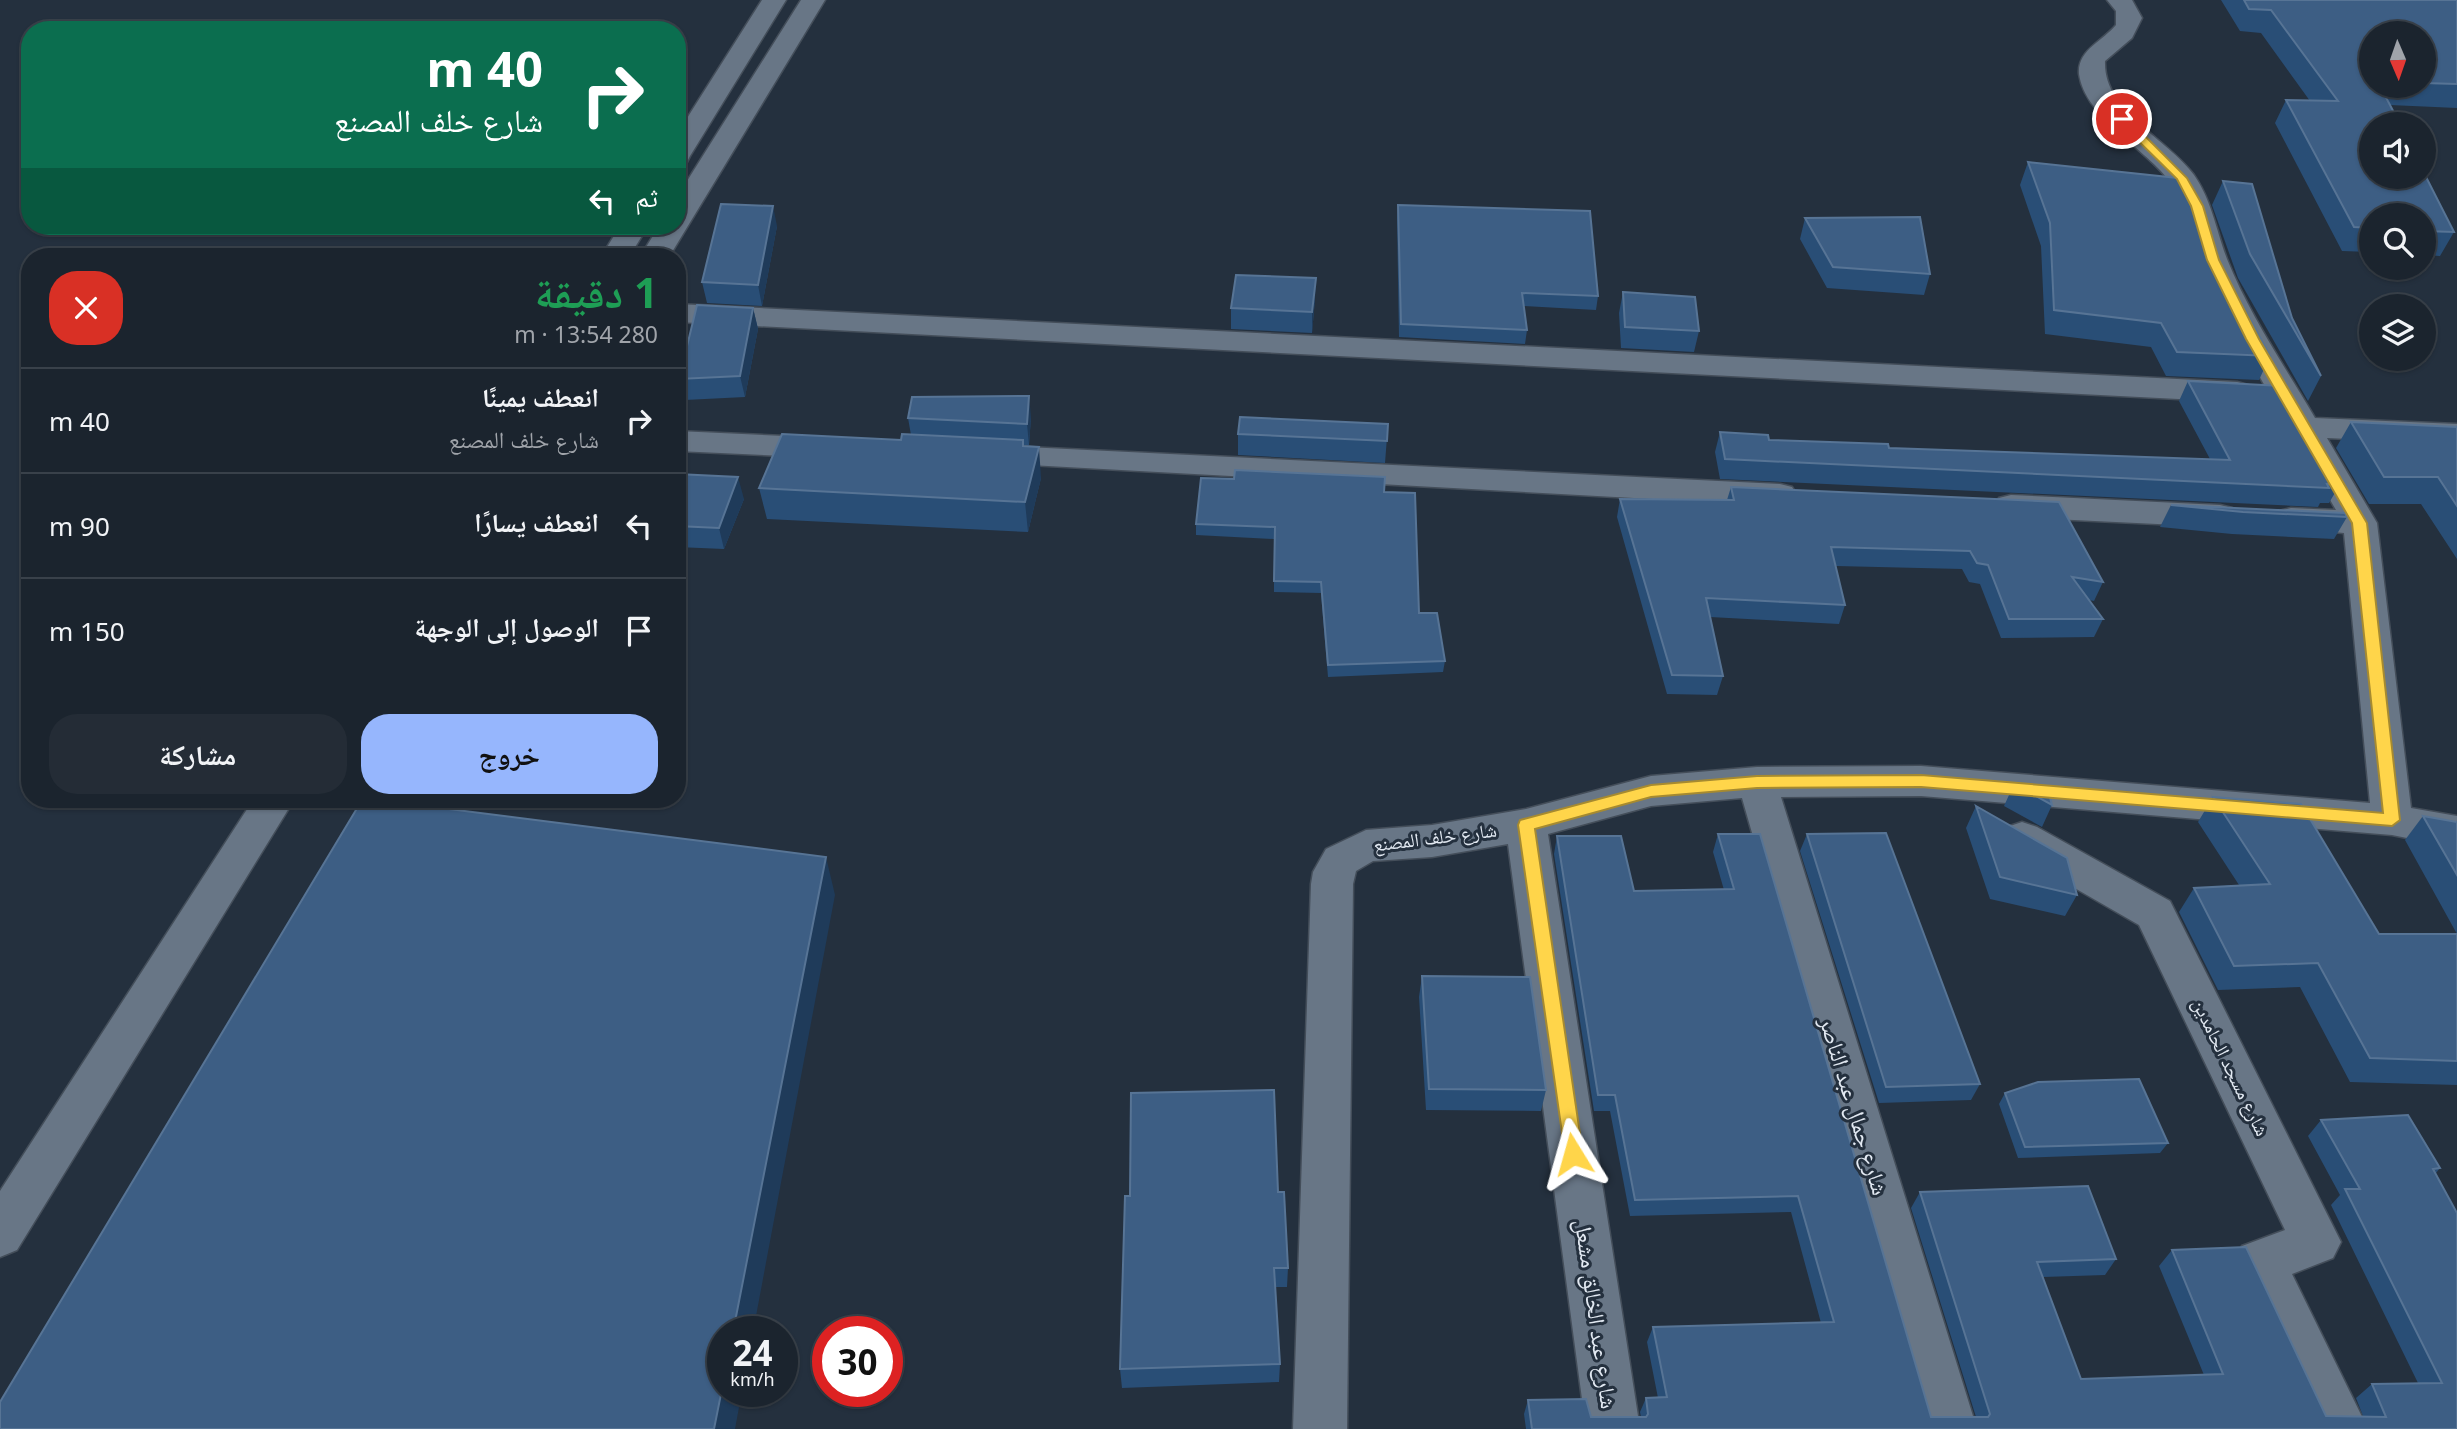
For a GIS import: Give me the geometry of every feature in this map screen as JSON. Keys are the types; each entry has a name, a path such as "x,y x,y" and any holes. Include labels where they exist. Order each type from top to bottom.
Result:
{"street":[{"path":"686,142 774,0"},
{"path":"686,205 813,0"},
{"path":"2119,0 2126,5 2130,20 2128,29 2093,60 2092,75 2106,104 2182,178 2197,206 2213,260 2284,394 2360,523 2392,820"},
{"path":"686,313 2284,394"},
{"path":"2303,427 2457,434"},
{"path":"686,441 866,449"},
{"path":"960,454 1812,496"},
{"path":"1976,504 2360,523"},
{"name":"شارع خلف المصنع","path":"1320,1429 1334,872 1352,851 1366,846 1432,841 1526,825 1651,791 1757,782 1921,781 2392,820 2457,832"},
{"name":"شارع مسجد الحامدين","path":"1921,781 2155,914 2316,1242 2260,1262 2342,1429"},
{"name":"شارع جمال عبد الناصر","path":"1757,782 1950,1429"},
{"path":"0,1234 269,808"},
{"name":"شارع عبد الخالق مشعل","path":"1526,825 1613,1429"}],"building":[{"path":"2244,0 2457,0 2457,84 2436,83 2436,21 2359,21 2359,98 2386,98 2394,112 2359,112 2359,189 2432,189 2454,232 2436,231 2436,203 2359,203 2359,227 2354,227 2286,100 2338,101 2271,10 2249,9"},
{"path":"2028,162 2187,179 2206,238 2270,356 2177,352 2161,323 2054,310 2050,223"},
{"path":"2223,181 2252,184 2292,318 2321,376 2250,254"},
{"path":"721,204 773,206 758,285 702,282"},
{"path":"1398,205 1590,211 1598,296 1522,293 1527,330 1401,324"},
{"path":"1920,217 1930,274 1833,267 1805,218"},
{"path":"1236,275 1316,278 1312,312 1231,308"},
{"path":"1623,292 1695,297 1699,331 1625,327"},
{"path":"697,305 753,308 740,376 686,379 686,350"},
{"path":"2188,381 2282,386 2340,484 2327,484 2329,488 1725,459 1720,432 1768,435 1769,440 1888,444 1889,448 2230,460"},
{"path":"1029,396 1027,424 908,418 912,397"},
{"path":"1240,417 1388,424 1387,441 1238,434"},
{"path":"2351,422 2457,427 2457,506 2438,477 2384,477"},
{"path":"782,434 901,440 902,434 1023,440 1023,446 1039,447 1025,502 759,488"},
{"path":"1235,470 1385,477 1384,492 1415,493 1419,613 1437,613 1445,661 1328,665 1321,582 1274,581 1275,527 1196,524 1201,478 1234,479"},
{"path":"686,474 738,477 719,528 686,526"},
{"path":"1731,487 2059,502 2103,582 2072,577 2103,619 2009,619 1988,565 1977,563 1970,551 1831,547 1845,605 1706,598 1723,676 1672,675 1620,499 1734,500"},
{"path":"2171,505 2345,513 2347,517 2243,512"},
{"path":"2014,784 2047,787 2052,805"},
{"path":"2213,797 2301,804 2379,934 2457,934 2457,1061 2370,1058 2318,963 2234,966 2194,888 2270,884"},
{"path":"1976,806 2067,858 2077,895 2000,877"},
{"path":"357,808 441,808 826,857 736,1316 707,1316 707,1407 718,1407 714,1429 0,1429 0,1402"},
{"path":"2423,816 2457,822 2457,875"},
{"path":"1886,833 1980,1084 1886,1087 1807,834"},
{"path":"1718,834 1760,834 1931,1417 1988,1417 1990,1414 1920,1192 2088,1186 2116,1259 2037,1262 2081,1379 2223,1374 2172,1250 2246,1247 2326,1416 2386,1417 2372,1384 2442,1383 2345,1189 2360,1189 2321,1120 2408,1115 2440,1168 2433,1169 2457,1213 2457,1429 1532,1429 1528,1400 1586,1399 1591,1417 1646,1417 1646,1398 1667,1397 1653,1327 1834,1322 1798,1196 1635,1200 1615,1095 1598,1095 1557,836 1621,836 1634,891 1734,889"},
{"path":"1422,976 1530,977 1546,1090 1429,1089"},
{"path":"2139,1079 2168,1143 2025,1147 2005,1093 2038,1082"},
{"path":"1274,1090 1278,1192 1284,1192 1288,1268 1274,1268 1280,1364 1120,1369 1125,1196 1130,1196 1131,1093"}],"route":[{"path":"1573,1154 1526,825 1651,791 1757,782 1921,781 2392,820 2360,523 2253,339 2213,260 2197,206 2182,178 2122,119"}]}
